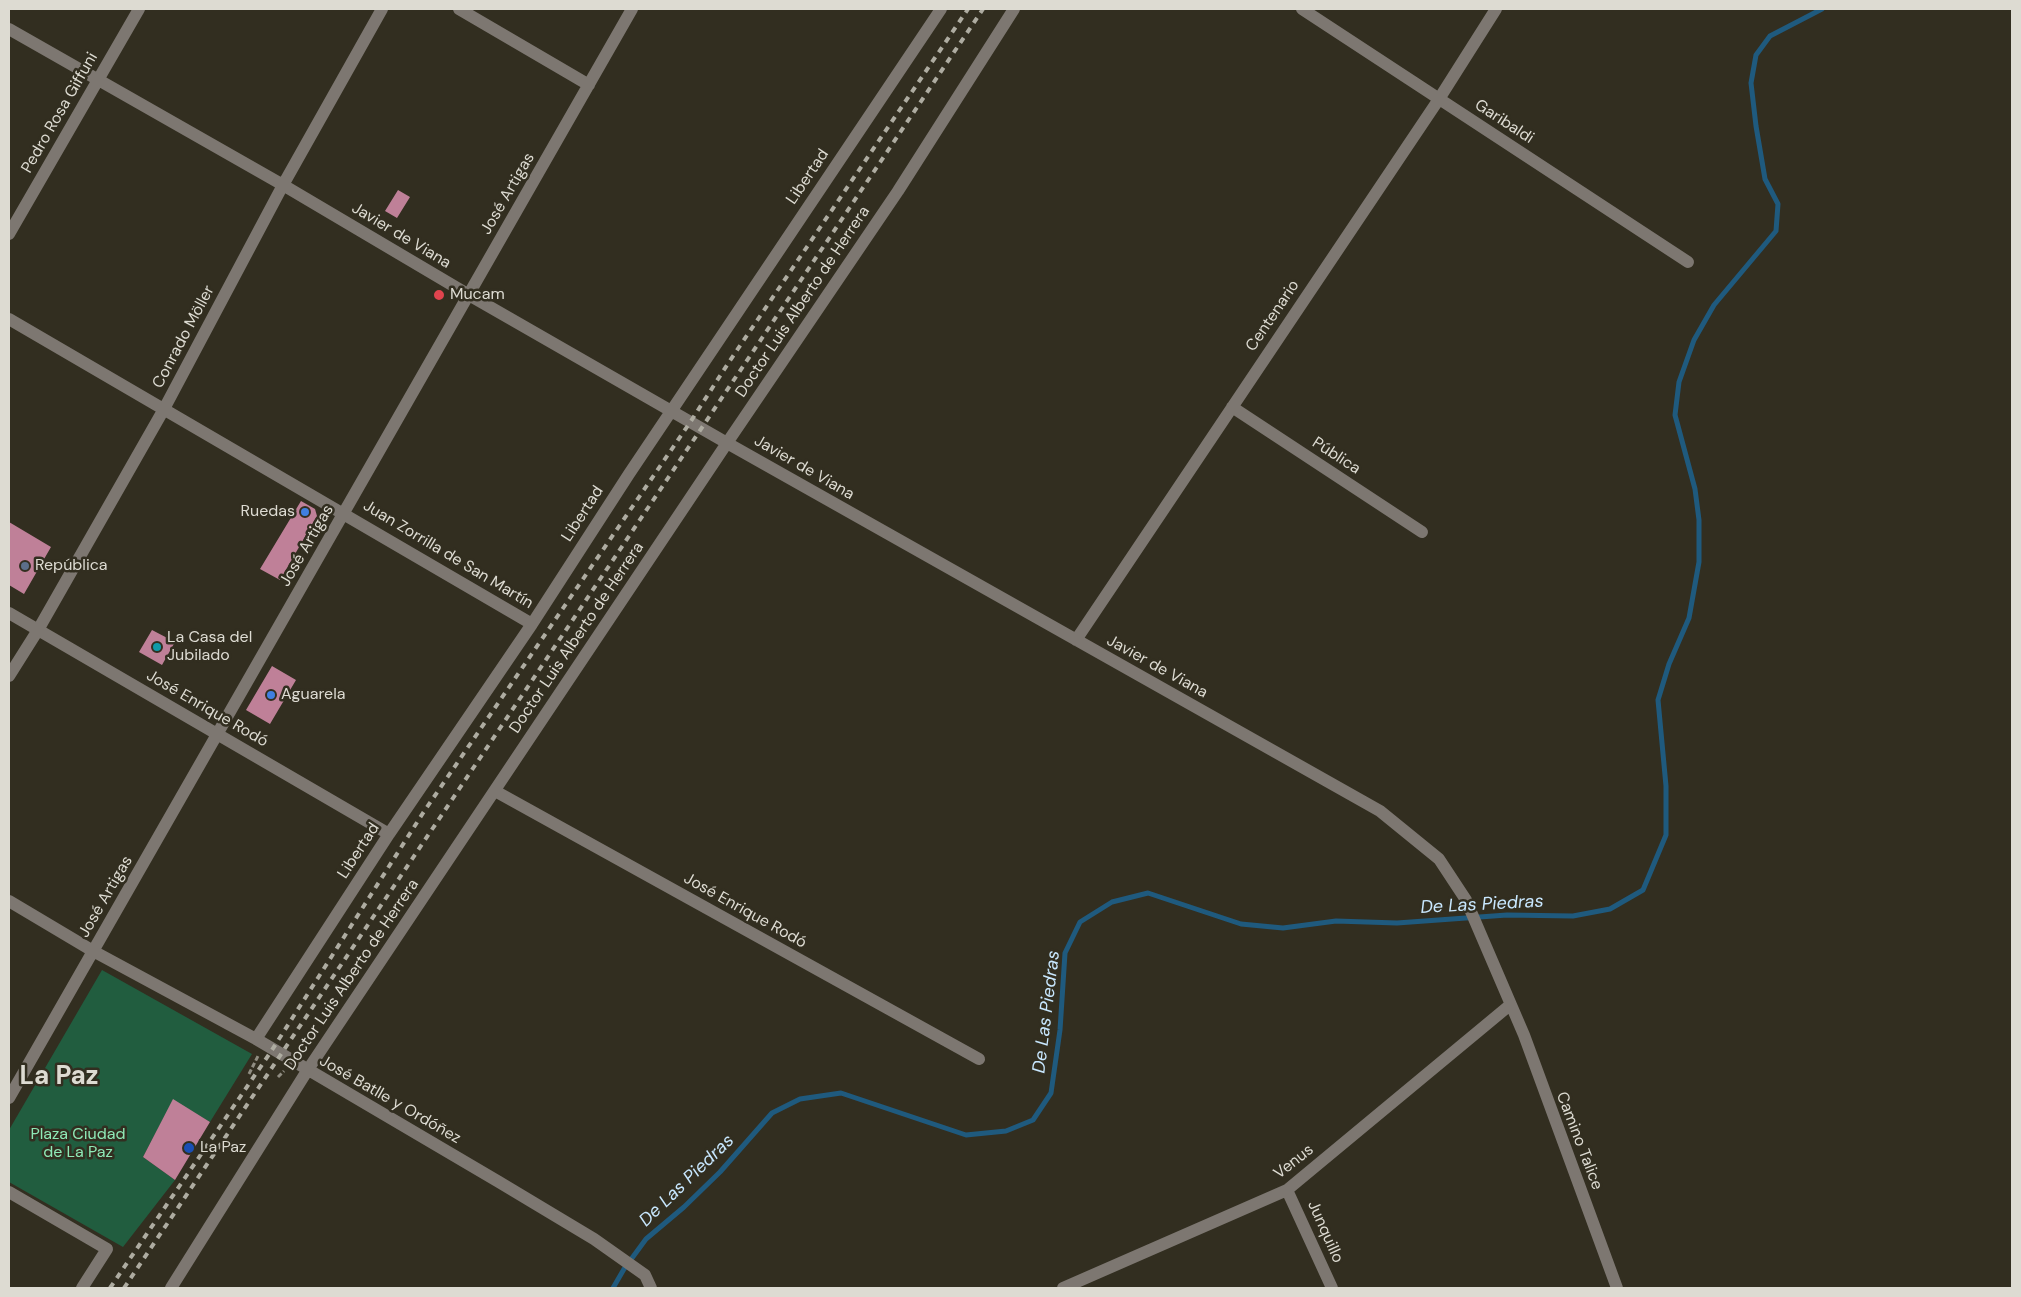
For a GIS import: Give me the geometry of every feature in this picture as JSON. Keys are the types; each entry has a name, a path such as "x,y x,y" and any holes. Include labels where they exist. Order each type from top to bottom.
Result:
{"street":[{"name":"Pedro Rosa Giffuni","path":"9,234 139,9"},
{"name":"Conrado Möller","path":"9,676 38,630 164,409 283,185 382,9"},
{"path":"459,9 589,85"},
{"name":"José Artigas","path":"9,1098 632,9"},
{"name":"Libertad","path":"260,1042 389,834 532,624 672,409 941,9"},
{"name":"Doctor Luis Alberto de Herrera","path":"173,1288 307,1071 898,191 1014,9"},
{"name":"Garibaldi","path":"1302,9 1688,262"},
{"name":"Centenario","path":"1076,640 1439,99 1496,9"},
{"name":"Javier de Viana","path":"9,29 283,185 469,295 672,409 727,443 1380,812 1439,859 1466,900 1510,1005"},
{"name":"Juan Zorrilla de San Martín","path":"9,319 345,513 532,624"},
{"name":"Pública","path":"1232,407 1422,532"},
{"name":"José Enrique Rodó","path":"9,613 389,834"},
{"name":"José Enrique Rodó","path":"495,791 979,1059"},
{"name":"José Batlle y Ordóñez","path":"9,901 93,950 260,1042 594,1239 645,1276 652,1288"},
{"name":"Venus","path":"1063,1288 1288,1190 1510,1005"},
{"name":"Camino Talice","path":"1510,1005 1524,1035 1617,1288"},
{"name":"Junquillo","path":"1288,1190 1332,1288"},
{"path":"9,1192 107,1249 82,1288"}],"path":[{"path":"249,1074 260,1042"}],"green space":[{"name":"Plaza Ciudad de La Paz","path":"102,970 252,1054 210,1122 173,1100 143,1157 175,1180 123,1247 9,1182 9,1130"}],"building":[{"path":"398,190 410,197 397,218 385,211"},
{"path":"301,501 315,509 317,516 280,580 260,569"},
{"name":"República","path":"9,522 51,547 24,594 9,585"},
{"name":"La Casa del Jubilado","path":"152,630 175,642 162,665 139,652"},
{"name":"Aguarela","path":"272,666 296,680 270,724 246,710"},
{"path":"173,1099 210,1122 175,1180 143,1157"}],"waterway":[{"name":"De Las Piedras","path":"613,1288 646,1239 684,1207 720,1172 772,1113 800,1099 841,1093 966,1135 1006,1131 1033,1120 1051,1093 1060,1030 1065,953 1080,922 1112,902 1148,893 1241,924 1283,928 1336,921 1397,923 1507,915 1573,916 1610,909 1643,890 1666,835 1666,786 1658,700 1669,664 1689,618 1699,562 1699,520 1695,489 1675,415 1679,382 1694,340 1714,305 1776,231 1778,204 1765,179 1751,83 1756,55 1770,36 1822,9"}],"railway":[{"path":"110,1288 272,1050 423,813 691,421 968,9"},
{"path":"124,1288 983,9"}],"place":[{"name":"Mucam","path":"439,295"},
{"name":"Ruedas","path":"305,512"},
{"name":"República","path":"25,566"},
{"name":"La Casa del Jubilado","path":"157,647"},
{"name":"Aguarela","path":"271,695"},
{"name":"La Paz","path":"189,1148"}],"district":[{"name":"La Paz","path":"59,1077"}]}
